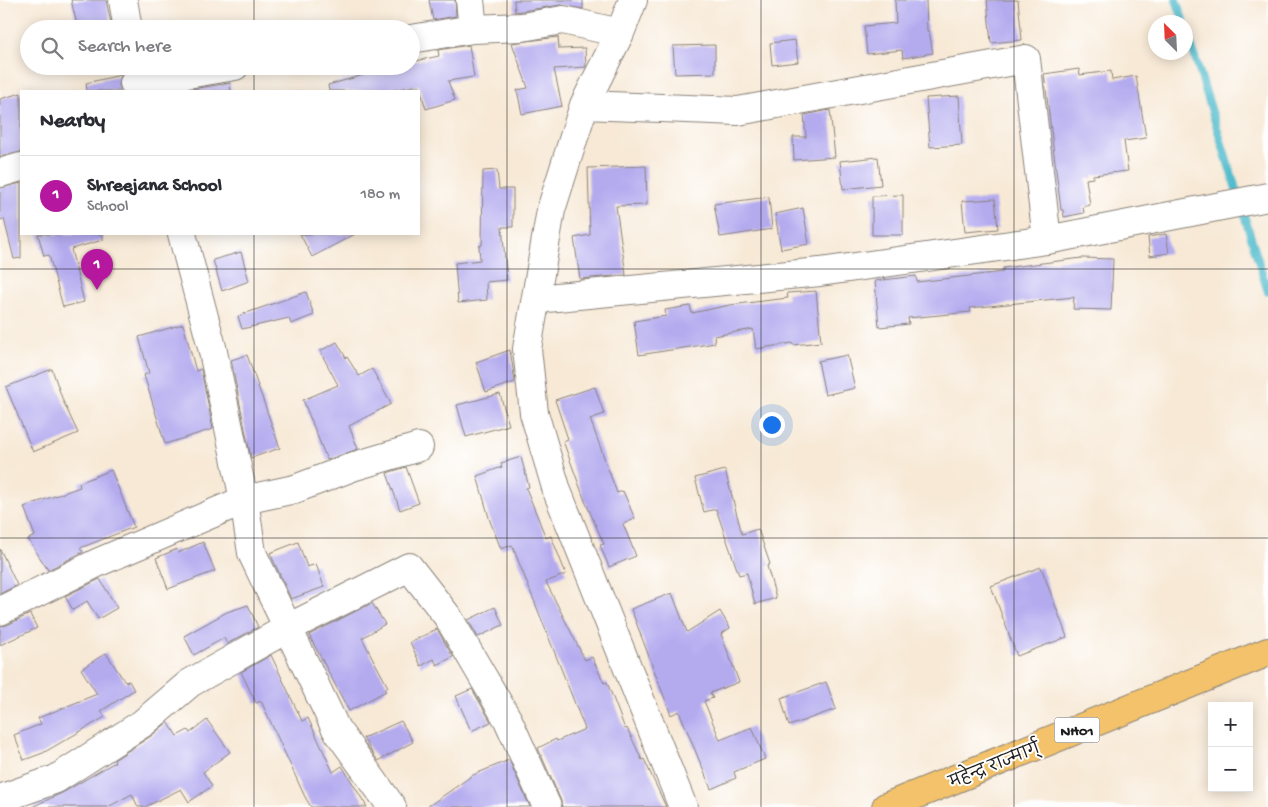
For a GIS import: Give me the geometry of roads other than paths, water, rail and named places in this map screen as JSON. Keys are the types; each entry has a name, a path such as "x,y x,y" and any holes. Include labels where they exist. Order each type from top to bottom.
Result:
{"highway":[{"name":"महेन्द्र राज्मार्ग्","path":"886,807 1268,652"}],"street":[{"path":"123,0 126,20"},
{"path":"470,0 472,28"},
{"path":"633,0 620,33 584,105 551,210 527,349 534,413 557,491 683,807"},
{"path":"420,37 472,28 522,27 563,20 620,33"},
{"path":"584,105 738,111 1026,59 1047,240"},
{"path":"134,80 170,75"},
{"path":"0,173 20,166"},
{"path":"536,299 820,272 1047,240 1247,201"},
{"path":"182,235 212,347 244,500 252,553 336,729 392,807"},
{"path":"0,611 99,562 244,500 295,489 355,466 419,447"},
{"path":"0,799 56,779 143,723 190,683 288,628 409,567 448,617 508,720 547,807"}],"waterway":[{"path":"1176,0 1181,15"},
{"path":"1193,51 1268,292"}],"place":[{"name":"Shreejana School","path":"97,290"}]}
